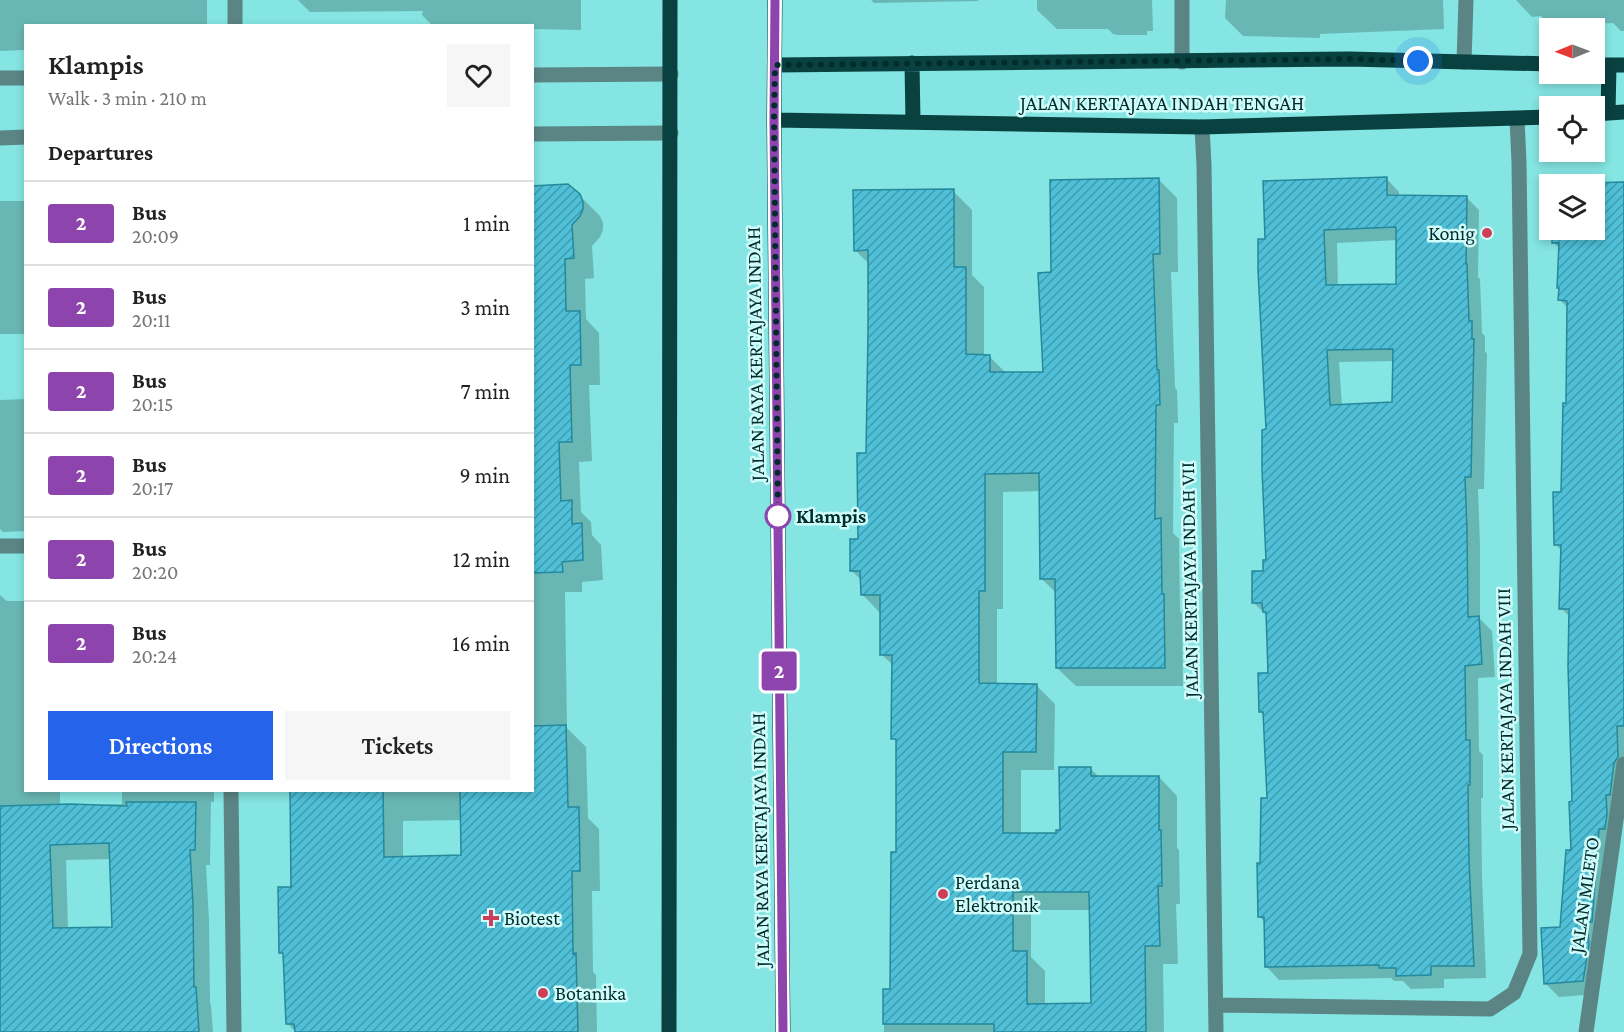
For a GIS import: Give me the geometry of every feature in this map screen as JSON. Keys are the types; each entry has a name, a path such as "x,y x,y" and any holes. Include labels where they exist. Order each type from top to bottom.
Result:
{"main road":[{"path":"669,1032 670,0"},
{"name":"JALAN RAYA KERTAJAYA INDAH","path":"775,0 774,120 783,1032"},
{"name":"JALAN KERTAJAYA INDAH TENGAH","path":"775,65 1350,59 1539,64"},
{"path":"912,63 913,122"},
{"path":"1609,65 1609,113"},
{"name":"JALAN KERTAJAYA INDAH TENGAH","path":"774,120 1202,127 1539,118"}],"street":[{"path":"235,0 235,24"},
{"path":"1182,0 1182,62"},
{"path":"1464,62 1466,0"},
{"path":"534,75 671,74"},
{"path":"0,78 24,78"},
{"name":"JALAN KERTAJAYA INDAH VIII","path":"1216,1005 1490,1009 1514,993 1530,954 1517,119"},
{"name":"JALAN KERTAJAYA INDAH VII","path":"1202,127 1216,1032"},
{"path":"534,134 671,133"},
{"path":"0,138 24,137"},
{"path":"0,546 24,546"},
{"name":"JALAN MLETO","path":"1586,1032 1624,764"},
{"path":"231,792 234,1032"}],"building":[{"path":"1387,177 1387,195 1467,196 1466,264 1469,321 1472,321 1472,339 1474,339 1471,477 1465,477 1468,617 1479,616 1482,664 1465,666 1466,740 1470,740 1469,861 1474,966 1431,966 1431,975 1396,976 1396,968 1379,968 1379,965 1265,967 1264,917 1258,917 1257,863 1260,863 1261,798 1267,798 1263,712 1259,712 1258,673 1268,673 1266,612 1263,612 1262,603 1252,603 1252,571 1263,571 1263,560 1266,560 1262,430 1266,429 1258,270 1258,239 1265,239 1263,181","holes":["1396,227 1396,284 1326,285 1324,230","1393,349 1392,402 1330,405 1327,350"]},
{"path":"1159,178 1160,254 1153,254 1160,405 1156,405 1155,519 1161,518 1165,668 1056,668 1055,579 1040,579 1039,473 985,474 985,591 979,591 979,683 1037,684 1036,752 1003,752 1003,833 1056,833 1056,830 1060,830 1059,767 1091,767 1091,776 1159,776 1162,886 1158,886 1160,946 1145,946 1146,1032 994,1032 994,1024 883,1024 883,989 890,989 891,852 896,852 896,739 891,739 892,655 880,655 880,595 861,595 860,571 850,571 850,539 858,539 857,453 866,453 868,332 868,250 854,251 853,190 954,189 954,267 966,267 966,354 990,355 990,372 1043,372 1038,273 1051,272 1050,180","holes":["1013,892 1089,892 1091,1003 1027,1004 1027,951 1013,951"]},
{"path":"1624,182 1624,726 1617,726 1618,757 1614,763 1610,795 1606,795 1605,829 1599,829 1592,922 1587,922 1589,944 1583,981 1544,984 1541,928 1560,927 1566,850 1571,850 1569,802 1572,801 1568,666 1569,609 1559,609 1561,545 1554,545 1553,492 1561,492 1563,403 1566,403 1567,301 1558,300 1559,243 1552,243 1552,240 1605,240 1605,183"},
{"path":"568,184 580,194 583,202 580,216 572,225 574,258 565,259 566,311 580,311 581,365 570,365 572,442 559,442 561,501 572,500 572,524 582,523 583,560 562,562 563,572 534,573 534,186"},
{"path":"566,725 568,807 579,807 580,871 572,871 573,954 576,953 578,1032 295,1032 294,1024 286,1024 283,953 279,953 278,887 291,887 290,792 383,792 384,857 461,855 460,792 534,792 534,726"},
{"path":"126,802 196,802 195,850 190,850 194,987 196,987 199,1032 0,1032 0,806 70,804 127,806","holes":["109,843 112,927 53,928 50,845"]}],"bus line":[{"name":"2","path":"775,0 774,120 783,1032"}],"place":[{"name":"Konig","path":"1487,233"},
{"name":"Klampis","path":"778,516"},
{"name":"Perdana Elektronik","path":"943,894"},
{"name":"Biotest","path":"491,918"},
{"name":"Botanika","path":"543,993"}],"route":[{"path":"778,516 775,65 1350,59 1418,61"}]}
